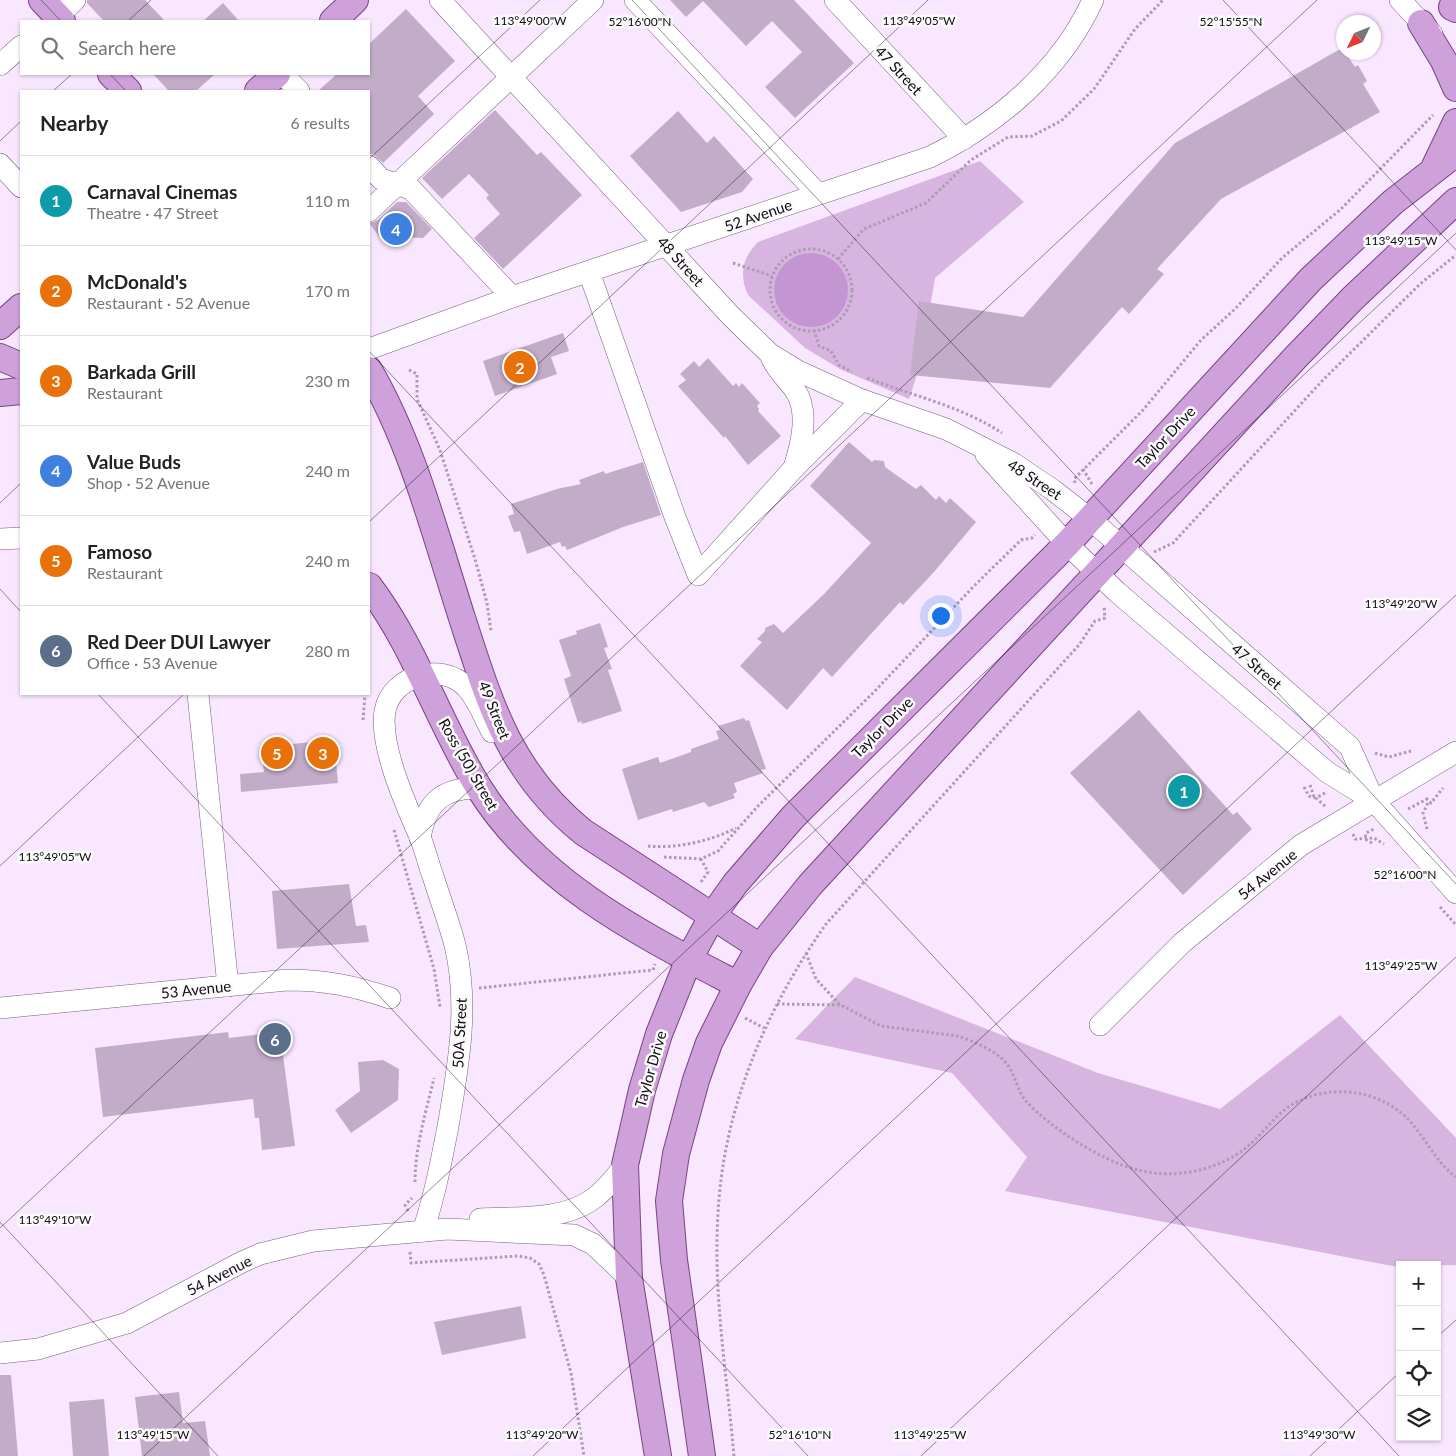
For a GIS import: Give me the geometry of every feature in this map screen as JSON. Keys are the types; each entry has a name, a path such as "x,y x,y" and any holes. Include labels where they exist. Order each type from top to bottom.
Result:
{"main road":[{"path":"334,20 355,0"},
{"path":"1421,23 1448,68 1456,88"},
{"path":"112,75 127,90"},
{"path":"259,90 276,75"},
{"path":"1433,170 1446,117"},
{"name":"Taylor Drive","path":"658,1456 629,1278 625,1165 642,1090 669,1006 689,959 713,915 735,884 793,817 1067,544 1328,261 1393,202 1456,153"},
{"path":"702,1456 688,1373 669,1201 676,1154 696,1080 709,1043 738,985 760,947 810,885 1120,545 1295,358 1408,245 1456,202"},
{"path":"1408,245 1456,224"},
{"path":"0,326 20,308"},
{"path":"0,357 20,366"},
{"name":"49 Street","path":"370,372 390,407 416,472 490,702 507,740 524,770 562,814 583,832 618,856 690,899 760,947"},
{"path":"0,393 20,391"},
{"name":"Ross (50) Street","path":"370,588 405,640 446,727 480,788 516,837 542,864 628,926 738,985"}],"street":[{"name":"48 Street","path":"440,0 730,315 770,354 814,379 862,400 922,419 976,444 1013,464 1067,500 1120,545"},
{"path":"370,210 593,0"},
{"path":"635,0 818,194"},
{"name":"47 Street","path":"835,0 964,139"},
{"name":"52 Avenue","path":"370,349 512,297 930,157 964,139 1006,109 1036,81 1066,47 1093,0"},
{"path":"1400,0 1456,60"},
{"path":"0,65 20,47"},
{"path":"284,75 298,90"},
{"path":"0,164 20,186"},
{"path":"370,167 381,179 412,189 512,297"},
{"path":"589,272 671,508 698,575 794,468 862,400"},
{"path":"770,354 779,373 795,390 799,398 802,433 794,468"},
{"name":"48 Street","path":"976,444 1067,544 1096,572"},
{"path":"0,539 20,538"},
{"name":"47 Street","path":"1120,545 1350,747 1374,800 1456,893"},
{"name":"47 Street","path":"1096,572 1327,772 1374,800"},
{"path":"422,674 449,676 466,686 496,740 524,770"},
{"name":"50A Street","path":"422,674 407,681 392,694 385,708 384,725 408,814 420,838 455,945 462,990 462,1038 459,1064 435,1194 423,1231"},
{"path":"198,695 228,986"},
{"name":"54 Avenue","path":"1100,1025 1182,942 1301,845 1456,752"},
{"path":"420,838 424,818 439,798 449,792 464,788 480,788"},
{"name":"53 Avenue","path":"0,1008 273,981 318,980 350,985 390,998"},
{"path":"446,1229 468,1220 556,1213 573,1209 592,1200 607,1187 625,1165"},
{"path":"446,1229 574,1235 593,1244 629,1278"},
{"name":"54 Avenue","path":"0,1353 38,1349 127,1323 214,1276 260,1254 314,1241 446,1229"}],"path":[{"path":"838,259 864,229 926,203 971,160 1008,137 1032,136 1061,121 1094,90 1135,28 1163,0"},
{"path":"1076,490 1074,479 1143,410 1201,340 1235,309 1282,258 1446,117"},
{"path":"811,248 824,250 838,259 850,277 852,290 850,303 839,319 821,330 800,329 782,319 774,307 770,294 772,276 777,266 787,256 798,250 811,248"},
{"path":"1157,542 1158,548 1173,543 1322,381 1420,284 1456,254"},
{"path":"733,263 772,276"},
{"path":"409,370 417,374 417,399 440,450 475,558 487,603 492,635"},
{"path":"1083,469 1094,488"},
{"path":"660,856 675,859 701,858 718,851 804,758 874,692 974,586 1021,540 1032,538"},
{"path":"734,1456 718,1286 718,1213 725,1156 736,1104 758,1043 776,1004 806,952 845,902 1079,644 1095,622 1105,618 1104,612"},
{"path":"364,723 365,695"},
{"path":"1370,751 1389,757 1411,751"},
{"path":"1304,786 1309,796 1315,798 1312,789"},
{"path":"1428,831 1423,813 1428,800 1431,803 1443,788"},
{"path":"393,827 434,969 441,1014"},
{"path":"650,852 645,847 686,844 713,838 739,827"},
{"path":"1365,839 1366,833"},
{"path":"1354,834 1355,839 1374,838"},
{"path":"1365,839 1372,843"},
{"path":"690,899 708,872 701,858"},
{"path":"438,992 653,970 664,945"},
{"path":"806,952 816,979 840,1006 880,1026 958,1036 987,1049 1008,1065 1023,1097 1042,1115 1092,1151 1135,1169 1169,1174 1209,1168 1242,1152 1273,1120 1297,1102 1313,1096 1349,1091 1365,1094 1382,1101 1403,1114 1456,1177"},
{"path":"776,1004 840,1006"},
{"path":"408,1210 405,1205 415,1190 415,1166 435,1073"},
{"path":"410,1253 411,1263 518,1256 530,1258 539,1264 549,1291 571,1373 584,1456"}],"shaded area":[{"path":"980,161 1024,202 935,278 921,362 909,399 840,369 805,348 748,295 743,274 745,261 758,242"},
{"path":"811,253 825,256 837,264 845,276 848,290 845,304 837,316 825,324 811,327 797,324 785,316 777,304 774,290 777,276 785,264 797,256"},
{"path":"855,977 1098,1073 1220,1109 1340,1015 1456,1138 1456,1265 1441,1265 1441,1261 1396,1261 1396,1266 1392,1266 1005,1191 1027,1157 952,1073 795,1039"}],"building":[{"path":"87,0 145,0 164,20 103,20 87,3"},
{"path":"670,0 794,0 854,63 795,118 765,87 802,52 772,21 746,46 703,1 686,17"},
{"path":"223,3 238,20 204,20"},
{"path":"406,9 455,61 418,96 434,114 383,163 373,154 370,154 370,90 319,90 336,75 370,75 370,43"},
{"path":"1336,51 1336,60 1350,60 1355,67 1358,65 1367,81 1363,84 1380,112 1221,199 1157,269 1164,274 1129,314 1122,307 1050,388 910,375 919,301 1023,317 1175,143"},
{"path":"154,75 214,75 197,90 168,90"},
{"path":"495,110 537,155 541,152 582,195 503,269 474,238 500,214 486,198 489,195 469,174 442,199 422,178"},
{"path":"678,111 707,143 714,136 753,179 742,192 681,212 630,156"},
{"path":"397,202 406,202 432,229 423,238 379,236 370,224 378,220"},
{"path":"563,333 569,351 551,357 557,374 495,396 483,361"},
{"path":"708,358 733,386 736,383 739,387 742,383 760,403 757,406 758,411 781,436 748,465 725,436 724,438 678,386 686,380 680,374 694,361 699,367"},
{"path":"849,442 872,462 874,460 884,461 885,467 916,489 921,485 936,500 939,496 946,503 950,498 976,522 934,572 903,605 900,602 832,677 823,668 787,710 740,666 762,642 757,639 765,631 765,628 774,624 783,633 824,594 871,543 810,486"},
{"path":"643,462 661,515 623,527 567,550 565,546 562,547 560,542 527,554 520,531 514,532 508,516 514,514 511,504 557,489 581,484 579,480 604,471 605,474"},
{"path":"600,623 608,647 604,648 612,669 608,670 622,711 582,724 581,721 578,723 564,679 571,676 559,640 577,634 576,631"},
{"path":"1139,710 1233,815 1237,812 1252,829 1183,895 1070,773"},
{"path":"744,718 746,721 749,720 766,769 761,770 763,773 734,783 737,792 733,794 735,798 709,807 704,802 673,812 672,809 638,820 622,769 658,757 660,763 691,752 691,749 719,739 716,731 720,730 718,726"},
{"path":"334,740 338,783 241,792 240,774 264,772 261,747"},
{"path":"349,884 356,926 366,925 369,942 277,949 272,891"},
{"path":"228,1032 229,1038 280,1032 295,1146 262,1150 259,1118 255,1118 253,1099 103,1117 95,1048"},
{"path":"383,1060 399,1069 398,1100 351,1133 335,1110 360,1091 358,1062"},
{"path":"521,1306 526,1338 442,1355 434,1322"},
{"path":"0,1375 11,1375 18,1456 0,1456"},
{"path":"179,1392 183,1423 205,1421 210,1456 142,1456 135,1397"},
{"path":"104,1399 109,1456 73,1456 69,1402"}],"place":[{"name":"Value Buds","path":"396,229"},
{"name":"McDonald's","path":"520,367"},
{"name":"Famoso","path":"277,753"},
{"name":"Barkada Grill","path":"323,753"},
{"name":"Carnaval Cinemas","path":"1184,791"},
{"name":"Red Deer DUI Lawyer","path":"275,1039"}]}
